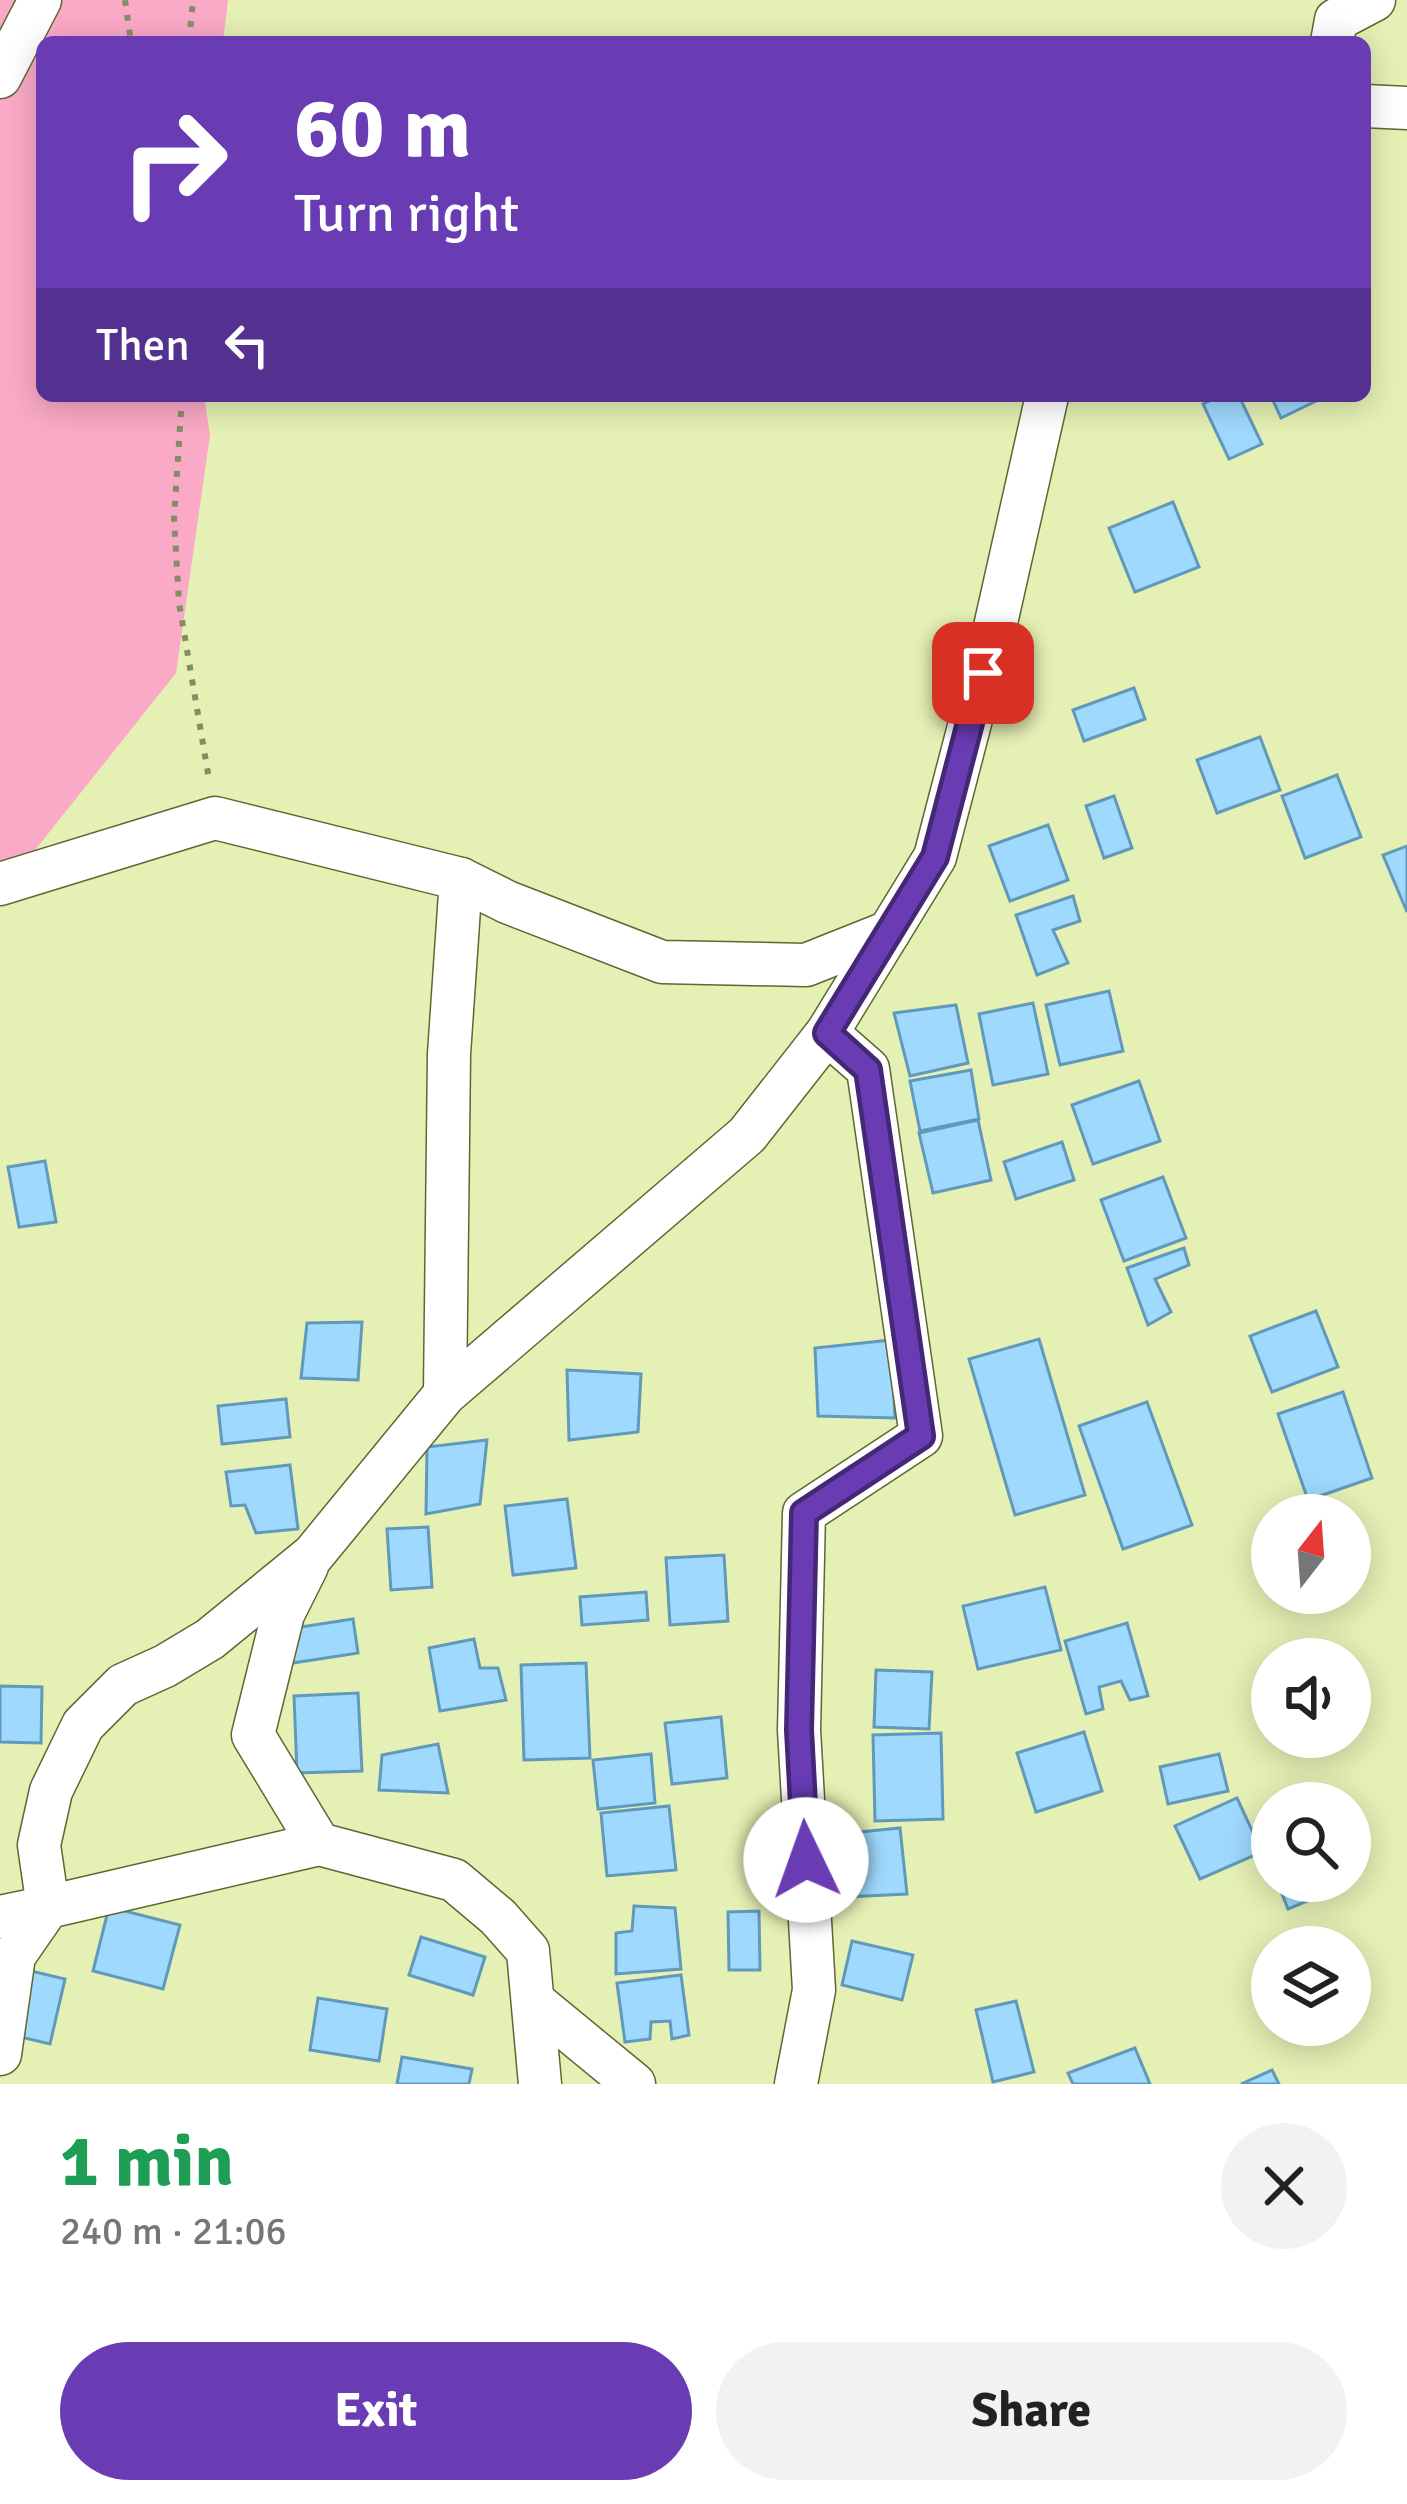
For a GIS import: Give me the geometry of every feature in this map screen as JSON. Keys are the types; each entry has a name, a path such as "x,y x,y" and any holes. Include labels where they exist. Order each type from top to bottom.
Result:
{"street":[{"path":"0,77 40,0"},
{"path":"1333,36 1336,20 1374,0"},
{"path":"1371,106 1407,108"},
{"path":"0,2054 14,1956 48,1907 39,1845 51,1791 83,1725 123,1685 210,1639 313,1555 445,1394 747,1135 827,1033 935,857 995,627 1046,402"},
{"path":"0,884 215,818 461,879 662,962 806,965 889,932"},
{"path":"445,1394 449,1054 461,879"},
{"path":"796,2084 814,1990 799,1730 804,1513 921,1436 868,1070 827,1033"},
{"path":"313,1555 283,1614 253,1735 319,1844"},
{"path":"0,1917 319,1844 454,1880 498,1917 528,1952 540,2084"},
{"path":"532,2001 634,2084"}],"path":[{"path":"125,0 130,36"},
{"path":"190,36 193,0"},
{"path":"182,402 174,518 179,603 215,818"}],"shaded area":[{"path":"0,0 228,0 224,36 36,36 36,402 205,402 210,435 176,673 0,894"}],"building":[{"path":"1242,402 1262,444 1229,459 1203,404"},
{"path":"1274,402 1314,402 1281,418"},
{"path":"1173,502 1199,567 1135,592 1109,528"},
{"path":"1134,688 1145,719 1084,741 1073,710"},
{"path":"1260,737 1280,790 1217,813 1197,760"},
{"path":"1337,775 1361,837 1305,858 1282,796"},
{"path":"1114,796 1132,848 1104,858 1086,806"},
{"path":"1048,825 1068,880 1010,901 989,846"},
{"path":"1407,846 1407,912 1383,855"},
{"path":"1073,896 1080,921 1053,930 1068,963 1037,975 1016,915"},
{"path":"1109,991 1123,1051 1060,1065 1046,1005"},
{"path":"1033,1003 1048,1074 993,1085 979,1014"},
{"path":"956,1005 968,1063 910,1076 894,1013"},
{"path":"971,1070 979,1119 920,1131 910,1081"},
{"path":"1139,1081 1160,1141 1093,1164 1072,1105"},
{"path":"978,1120 991,1180 933,1193 919,1133"},
{"path":"1062,1142 1074,1180 1016,1199 1004,1162"},
{"path":"45,1161 56,1222 19,1227 8,1167"},
{"path":"1163,1177 1186,1238 1124,1261 1101,1200"},
{"path":"1184,1248 1189,1265 1155,1279 1171,1312 1148,1325 1127,1268"},
{"path":"1316,1311 1338,1367 1272,1392 1250,1336"},
{"path":"362,1322 358,1380 301,1378 307,1323"},
{"path":"1039,1339 1085,1495 1015,1515 969,1359"},
{"path":"891,1340 895,1418 818,1416 815,1348"},
{"path":"567,1370 641,1374 638,1432 569,1440"},
{"path":"1343,1392 1372,1478 1325,1494 1306,1494 1278,1414"},
{"path":"286,1399 290,1437 222,1444 218,1406"},
{"path":"1147,1402 1192,1525 1123,1549 1079,1426"},
{"path":"487,1440 480,1504 426,1514 427,1447"},
{"path":"290,1465 298,1529 256,1533 245,1505 231,1506 226,1472"},
{"path":"567,1499 576,1568 513,1575 505,1506"},
{"path":"428,1527 432,1587 391,1590 387,1529"},
{"path":"724,1555 728,1621 670,1625 666,1558"},
{"path":"1045,1587 1061,1650 978,1669 963,1606"},
{"path":"646,1592 648,1620 582,1625 580,1597"},
{"path":"353,1619 358,1653 293,1663 288,1629"},
{"path":"1127,1623 1148,1696 1130,1700 1121,1681 1099,1687 1103,1709 1086,1714 1065,1641"},
{"path":"474,1639 480,1668 498,1668 506,1700 440,1711 429,1648"},
{"path":"586,1663 590,1758 524,1760 521,1665"},
{"path":"876,1670 932,1672 929,1729 874,1727"},
{"path":"0,1686 42,1687 41,1743 0,1742"},
{"path":"358,1693 362,1771 297,1773 294,1696"},
{"path":"721,1717 727,1778 672,1784 665,1723"},
{"path":"1084,1732 1102,1791 1036,1812 1017,1753"},
{"path":"941,1733 943,1819 875,1821 873,1735"},
{"path":"438,1744 448,1793 379,1790 382,1755"},
{"path":"651,1754 655,1803 598,1809 593,1760"},
{"path":"1219,1754 1228,1791 1168,1804 1160,1767"},
{"path":"1237,1798 1251,1828 1251,1857 1200,1879 1175,1826"},
{"path":"669,1806 676,1870 607,1876 601,1813"},
{"path":"900,1828 907,1894 845,1897 834,1872 818,1866 819,1836"},
{"path":"634,1906 675,1908 681,1969 616,1974 616,1933 632,1931"},
{"path":"109,1907 180,1925 163,1989 93,1971"},
{"path":"759,1911 760,1970 729,1970 728,1912"},
{"path":"421,1937 485,1957 473,1995 409,1975"},
{"path":"852,1941 913,1955 902,2000 842,1985"},
{"path":"27,1970 65,1979 50,2044 12,2035"},
{"path":"681,1975 689,2035 672,2039 670,2021 651,2022 650,2039 625,2042 617,1983"},
{"path":"318,1998 387,2009 379,2061 310,2050"},
{"path":"1016,2001 1034,2072 993,2082 976,2010"},
{"path":"1135,2048 1150,2084 1073,2084 1068,2073"},
{"path":"402,2057 472,2069 469,2084 397,2084"},
{"path":"1272,2070 1279,2084 1241,2084"}],"route":[{"path":"806,1860 799,1730 804,1513 921,1436 868,1070 827,1033 935,857 983,673"}]}
